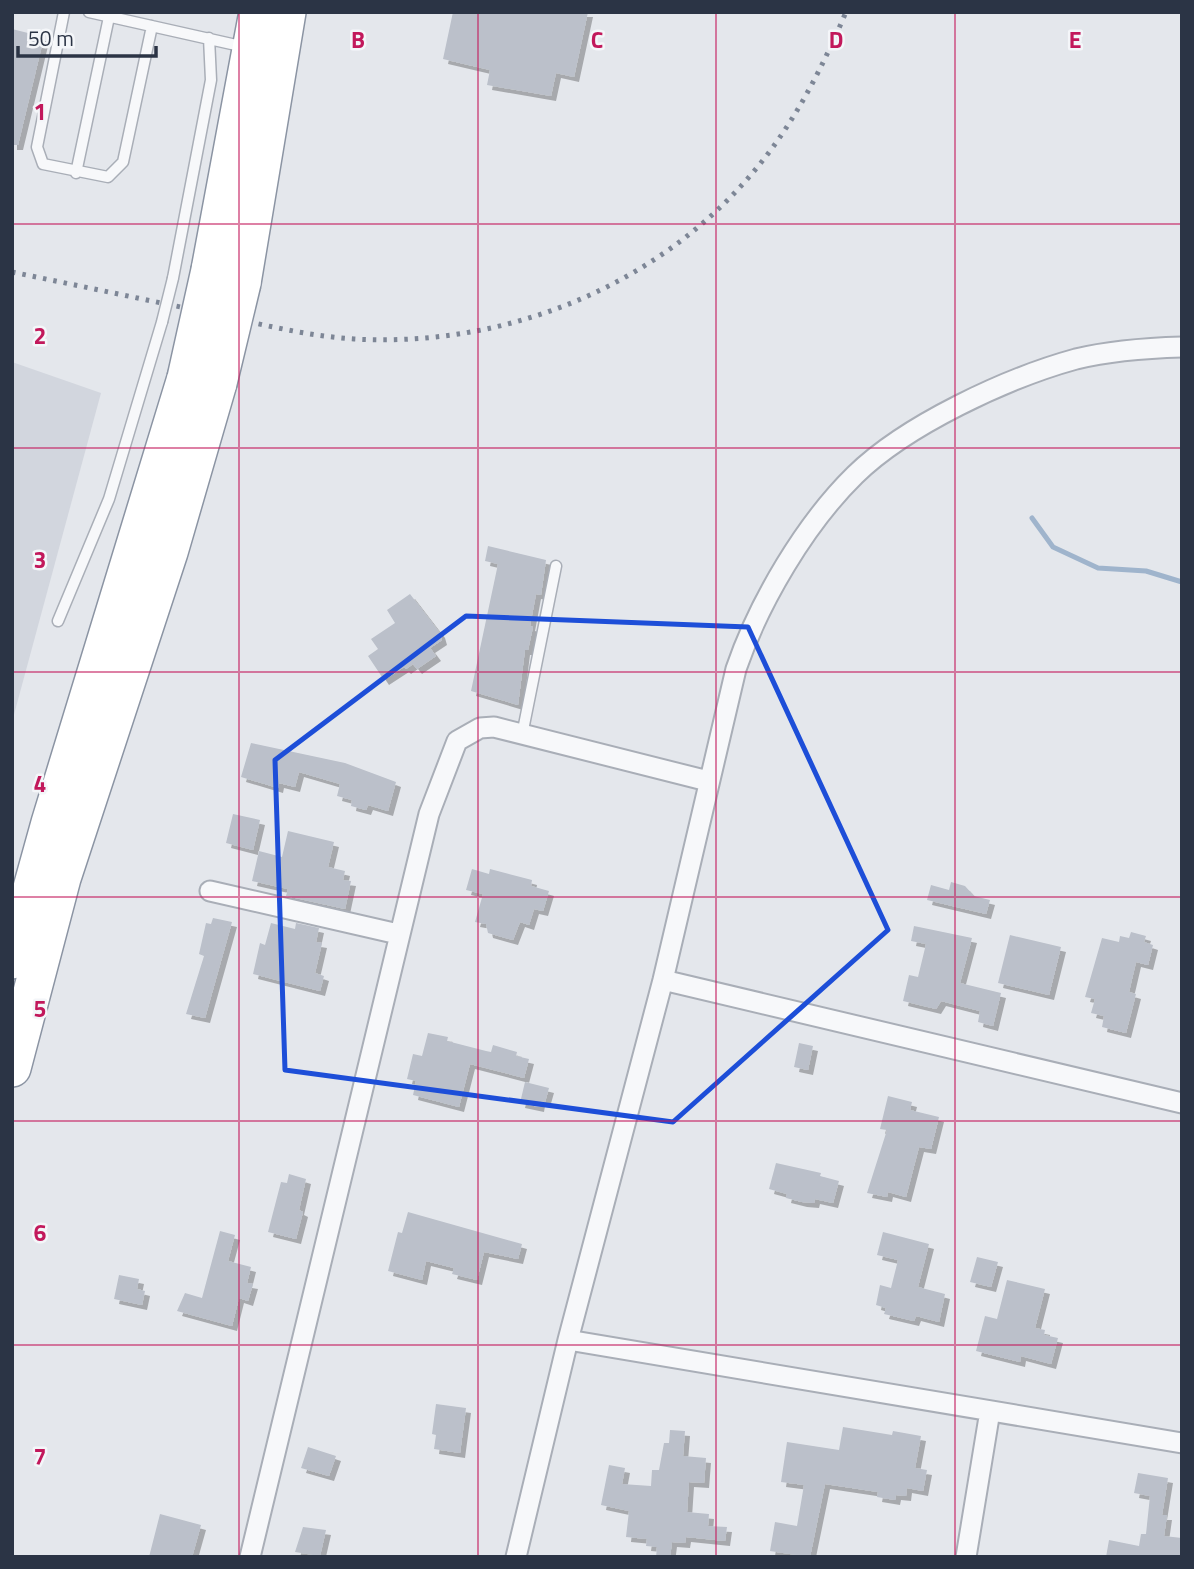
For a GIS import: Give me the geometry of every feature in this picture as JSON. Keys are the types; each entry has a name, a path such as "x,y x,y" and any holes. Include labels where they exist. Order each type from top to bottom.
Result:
{"highway":[{"path":"226,276 258,12"},
{"path":"12,1068 62,878 169,552 202,381 287,12"},
{"path":"12,960 50,823 202,381"}],"street":[{"path":"516,1557 568,1340 663,979 708,781 744,645 802,539 856,474 921,427 1014,381 1078,359 1182,347"},
{"path":"250,1557 398,934 429,814 457,741 480,728 494,727 708,781"},
{"path":"210,891 398,934"},
{"path":"663,979 1182,1103"},
{"path":"568,1340 1182,1443"},
{"path":"966,1557 990,1412"}],"lane":[{"path":"64,12 37,147 43,164 76,173 108,177 123,162 152,26"},
{"path":"89,12 253,49"},
{"path":"76,173 109,17"},
{"path":"58,621 109,499 162,322 211,80 209,38"},
{"path":"522,735 556,566"}],"highlighted area":[{"path":"466,616 748,627 888,930 673,1122 285,1070 275,760"}],"shaded area":[{"path":"12,362 101,393 12,722"}],"building":[{"path":"453,12 588,12 574,77 556,73 551,96 487,85 490,70 443,59"},
{"path":"12,29 44,37 18,145 12,145"},
{"path":"488,546 546,560 541,595 536,594 530,626 533,627 528,650 525,650 518,705 471,691 498,564 485,561"},
{"path":"410,594 440,633 442,640 430,648 436,656 417,669 413,664 406,669 404,667 384,680 368,656 378,649 371,639 395,623 387,610"},
{"path":"251,743 345,763 396,782 388,811 368,805 366,810 351,806 352,800 337,796 340,784 299,772 295,787 279,783 278,788 241,777"},
{"path":"233,814 260,820 253,850 226,843"},
{"path":"288,831 334,842 328,867 345,871 343,880 351,881 345,909 286,896 288,889 252,881 259,851 282,857"},
{"path":"472,869 489,874 490,869 532,880 531,886 549,891 543,911 534,909 529,925 520,922 513,940 488,933 486,924 475,922 483,894 466,890"},
{"path":"951,882 965,886 974,896 990,900 986,914 927,900 931,885 949,890"},
{"path":"213,918 232,922 205,1018 186,1014 204,956 199,954 206,923 211,924"},
{"path":"271,923 295,929 296,923 319,928 316,942 322,943 315,973 324,976 320,991 253,974 260,943 265,945"},
{"path":"914,926 972,938 960,983 1001,993 993,1026 978,1022 980,1011 941,1001 936,1009 903,1001 909,975 918,977 926,944 911,941"},
{"path":"1131,932 1146,936 1144,942 1153,945 1148,965 1136,962 1129,992 1136,994 1126,1033 1102,1027 1104,1016 1091,1013 1095,999 1085,997 1102,938 1119,942 1120,936 1129,938"},
{"path":"1010,935 1061,947 1049,995 998,983"},
{"path":"428,1033 448,1037 447,1041 486,1051 491,1052 493,1045 517,1052 516,1056 529,1059 524,1078 470,1064 459,1107 413,1095 416,1081 407,1079 413,1054 422,1056"},
{"path":"799,1043 813,1046 808,1070 794,1067"},
{"path":"525,1082 549,1088 545,1102 540,1101 539,1107 520,1103"},
{"path":"888,1096 912,1102 910,1110 939,1117 931,1149 919,1147 906,1197 888,1192 887,1197 867,1193 887,1130 880,1129"},
{"path":"776,1163 821,1173 820,1176 839,1181 833,1203 815,1199 814,1203 802,1202 786,1198 787,1194 769,1189"},
{"path":"289,1174 306,1179 299,1210 303,1212 296,1239 268,1232 281,1182 287,1183"},
{"path":"408,1212 522,1244 518,1259 484,1252 477,1280 452,1274 454,1268 426,1261 422,1280 388,1271 398,1232 402,1233"},
{"path":"220,1231 235,1235 228,1261 251,1267 247,1283 253,1284 248,1301 239,1298 232,1326 177,1311 185,1293 202,1298"},
{"path":"883,1232 929,1244 918,1287 945,1294 939,1322 916,1316 914,1321 884,1314 886,1308 876,1305 880,1285 891,1288 898,1260 877,1255"},
{"path":"977,1257 998,1262 991,1287 970,1282"},
{"path":"119,1275 139,1279 137,1289 145,1291 142,1305 114,1299"},
{"path":"1007,1280 1045,1289 1035,1328 1045,1330 1044,1335 1058,1338 1051,1364 1021,1356 1020,1362 976,1351 985,1316 997,1319"},
{"path":"436,1404 466,1408 460,1453 434,1449 436,1435 432,1434"},
{"path":"843,1427 892,1435 893,1431 921,1436 915,1468 927,1470 923,1491 907,1488 906,1496 896,1495 895,1500 877,1497 878,1492 825,1484 810,1557 770,1551 775,1522 797,1526 804,1485 781,1482 787,1442 839,1450"},
{"path":"670,1430 685,1431 683,1456 706,1458 704,1483 689,1482 687,1512 709,1514 708,1526 727,1527 725,1541 686,1537 685,1543 672,1542 670,1557 656,1557 657,1547 646,1546 647,1539 626,1537 629,1511 601,1505 609,1465 625,1468 622,1484 651,1486 652,1470 659,1470 664,1443 669,1443"},
{"path":"308,1447 336,1456 329,1476 301,1468"},
{"path":"1138,1473 1168,1478 1162,1515 1167,1515 1164,1536 1182,1538 1182,1557 1106,1557 1109,1540 1139,1546 1141,1534 1146,1534 1150,1496 1134,1493"},
{"path":"160,1514 201,1525 192,1557 149,1557"},
{"path":"303,1527 326,1530 320,1556 295,1552"}],"waterway":[{"path":"1032,518 1053,547 1098,568 1146,571 1182,582"}],"railway":[{"path":"12,272 284,329 354,339 414,339 473,332 531,317 586,297 638,270 687,236 731,196 770,151 803,101 846,12"}]}
